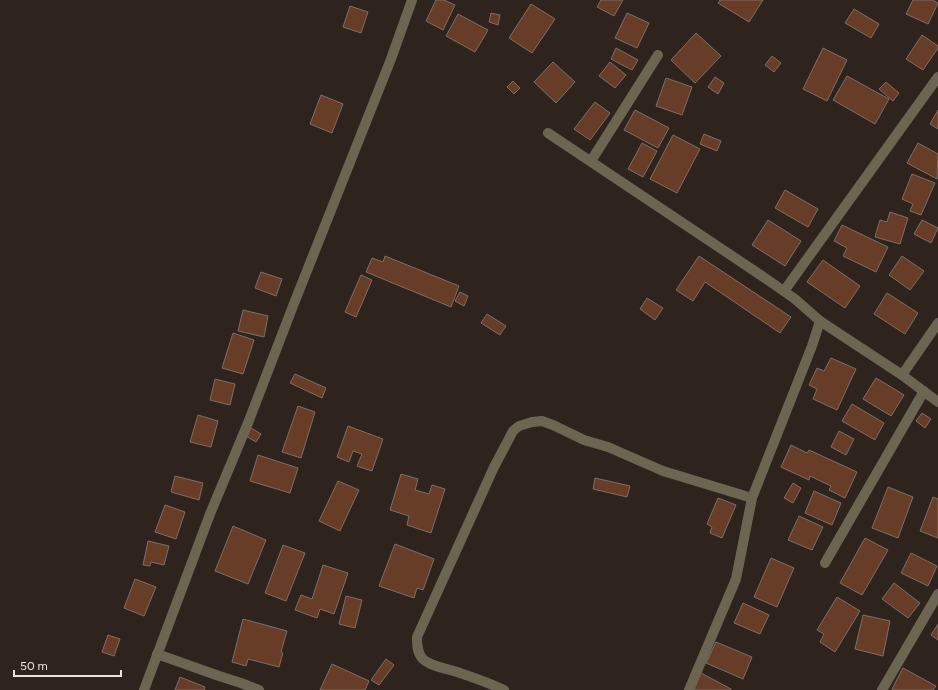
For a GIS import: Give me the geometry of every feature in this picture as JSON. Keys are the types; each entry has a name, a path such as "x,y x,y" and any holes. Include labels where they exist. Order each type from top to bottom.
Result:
{"street":[{"path":"144,690 210,514 248,423 391,59 412,0"},
{"path":"591,161 658,55"},
{"path":"784,291 938,78"},
{"path":"548,133 784,291 820,321 902,375 938,402"},
{"path":"688,690 736,580 752,498 820,321"},
{"path":"902,375 938,323"},
{"path":"826,563 924,391"},
{"path":"504,690 466,675 431,664 422,659 419,653 417,641 491,474 513,431 516,428 532,422 542,421 553,424 584,440 608,447 663,471 752,498"},
{"path":"882,690 938,594"},
{"path":"157,654 259,690"}],"building":[{"path":"436,0 444,0 455,5 443,30 426,21"},
{"path":"601,0 623,0 614,16 597,7"},
{"path":"720,0 763,0 749,22 718,3"},
{"path":"913,0 932,0 938,3 928,24 906,14"},
{"path":"531,4 555,19 532,53 509,38"},
{"path":"350,6 368,12 361,33 343,27"},
{"path":"854,9 879,24 871,38 845,23"},
{"path":"491,13 500,15 498,25 489,22"},
{"path":"627,13 649,23 637,48 615,38"},
{"path":"458,14 488,30 475,52 446,36"},
{"path":"696,33 721,56 695,83 671,60"},
{"path":"922,35 938,46 923,70 906,59"},
{"path":"616,48 638,60 632,70 611,59"},
{"path":"823,48 847,60 827,101 803,89"},
{"path":"772,56 781,63 774,72 765,65"},
{"path":"553,62 575,82 556,103 534,82"},
{"path":"610,62 626,75 615,88 599,76"},
{"path":"847,76 889,99 875,124 833,100"},
{"path":"715,77 724,83 718,94 708,87"},
{"path":"666,78 692,87 682,115 656,106"},
{"path":"513,81 520,88 514,94 507,87"},
{"path":"886,82 899,93 893,101 879,89"},
{"path":"321,95 343,104 332,133 310,124"},
{"path":"595,102 610,113 590,140 574,129"},
{"path":"635,110 669,128 658,148 624,130"},
{"path":"938,110 938,129 930,124"},
{"path":"704,134 721,141 717,151 700,144"},
{"path":"673,135 700,149 677,193 650,179"},
{"path":"642,143 657,151 643,177 628,169"},
{"path":"918,143 938,154 937,179 907,163"},
{"path":"912,174 935,183 921,215 910,211 913,204 902,199"},
{"path":"785,190 818,209 808,227 775,208"},
{"path":"890,212 908,218 900,244 875,237 880,220 887,222"},
{"path":"768,220 801,241 785,266 752,245"},
{"path":"922,220 938,228 931,243 914,234"},
{"path":"842,225 888,247 876,272 843,256 847,248 834,241"},
{"path":"385,256 459,286 451,307 366,272 372,258 383,262"},
{"path":"699,256 791,317 780,333 705,282 693,301 676,290"},
{"path":"902,256 924,271 910,290 889,275"},
{"path":"823,260 860,286 845,308 807,282"},
{"path":"261,272 282,279 276,296 255,288"},
{"path":"361,275 372,280 356,317 345,312"},
{"path":"460,292 468,296 464,306 455,301"},
{"path":"887,293 918,313 905,334 874,314"},
{"path":"647,298 663,308 655,320 640,309"},
{"path":"243,310 268,316 264,337 238,331"},
{"path":"487,314 506,326 500,335 481,323"},
{"path":"233,333 254,340 243,374 222,368"},
{"path":"831,358 856,369 837,410 813,399 817,389 809,385 817,368 824,371"},
{"path":"295,374 326,388 322,398 290,383"},
{"path":"876,378 904,395 891,416 863,399"},
{"path":"215,379 235,384 230,405 210,400"},
{"path":"852,404 884,423 875,440 842,421"},
{"path":"298,406 315,412 301,458 282,452"},
{"path":"922,413 931,419 925,428 916,421"},
{"path":"198,415 218,421 211,447 190,442"},
{"path":"348,426 383,439 372,471 357,466 362,454 353,451 349,462 337,457"},
{"path":"251,428 261,434 256,442 246,436"},
{"path":"839,431 854,439 846,455 831,447"},
{"path":"791,445 807,453 809,450 857,472 845,498 829,490 831,486 810,476 809,480 781,467"},
{"path":"258,455 298,468 290,493 250,481"},
{"path":"401,474 418,479 415,490 429,494 432,485 445,489 431,533 407,525 409,516 390,510"},
{"path":"175,476 203,483 199,500 171,492"},
{"path":"595,478 630,486 627,497 593,489"},
{"path":"338,481 359,490 340,531 319,521"},
{"path":"793,483 801,488 793,503 784,498"},
{"path":"888,487 913,497 898,538 872,528"},
{"path":"814,491 841,503 832,525 805,513"},
{"path":"933,497 938,499 938,538 920,531"},
{"path":"718,498 736,505 722,538 710,533 712,527 707,524"},
{"path":"165,505 185,512 176,539 155,532"},
{"path":"799,516 823,527 812,550 788,540"},
{"path":"233,526 266,540 248,584 215,571"},
{"path":"865,538 888,550 862,595 840,583"},
{"path":"148,541 169,546 164,565 151,562 150,566 143,565"},
{"path":"395,544 434,559 423,590 417,588 414,598 379,586"},
{"path":"283,545 305,553 286,601 265,593"},
{"path":"911,553 937,566 928,586 901,573"},
{"path":"771,558 794,568 777,607 754,597"},
{"path":"323,565 348,573 334,614 320,609 317,618 295,610 301,595 312,599"},
{"path":"135,579 156,587 144,616 124,608"},
{"path":"894,583 920,603 908,618 882,599"},
{"path":"346,596 362,600 355,628 339,624"},
{"path":"837,597 860,611 835,652 820,642 824,634 817,630"},
{"path":"743,603 769,615 760,634 734,623"},
{"path":"863,615 890,621 883,656 855,649"},
{"path":"243,619 287,631 281,652 283,653 279,667 248,659 246,666 232,662"},
{"path":"938,624 938,640 931,635"},
{"path":"108,635 120,639 114,656 102,652"},
{"path":"716,642 752,657 743,679 706,663"},
{"path":"386,659 394,665 379,685 371,680"},
{"path":"332,664 369,681 365,690 320,690"},
{"path":"903,668 936,686 933,690 892,689"},
{"path":"701,673 731,689 731,690 692,690"},
{"path":"180,677 205,687 204,690 175,690"}]}
